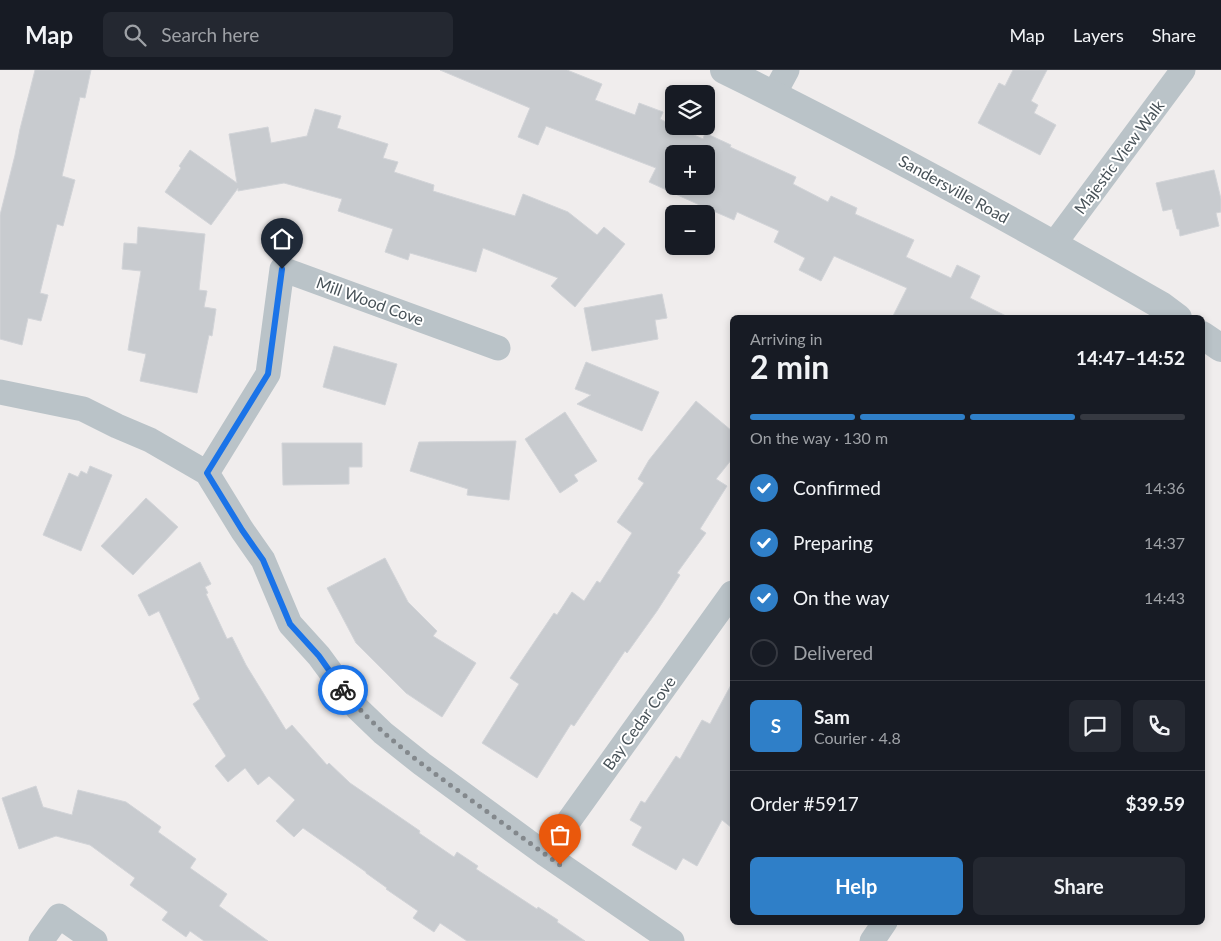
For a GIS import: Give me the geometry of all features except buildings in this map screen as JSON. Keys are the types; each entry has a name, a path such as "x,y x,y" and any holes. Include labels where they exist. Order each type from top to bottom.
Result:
{"street":[{"name":"Sandersville Road","path":"724,70 858,137 1054,244 1162,306 1174,315"},
{"path":"774,94 787,70"},
{"name":"Majestic View Walk","path":"1054,244 1183,70"},
{"name":"Mill Wood Cove","path":"207,473 268,374 282,269 498,348"},
{"path":"1205,337 1221,348"},
{"path":"0,392 82,409 150,440 207,473 263,560 290,624 319,656 358,709 383,733 422,764 544,854 672,941"},
{"name":"Bay Cedar Cove","path":"544,854 730,596"},
{"path":"41,941 59,916 95,941"},
{"path":"872,941 883,925"}],"way so far":[{"path":"343,690 358,709 383,733 422,764 560,865"}],"route":[{"path":"282,269 268,374 207,473 263,560 290,624 319,656 343,690"}]}
